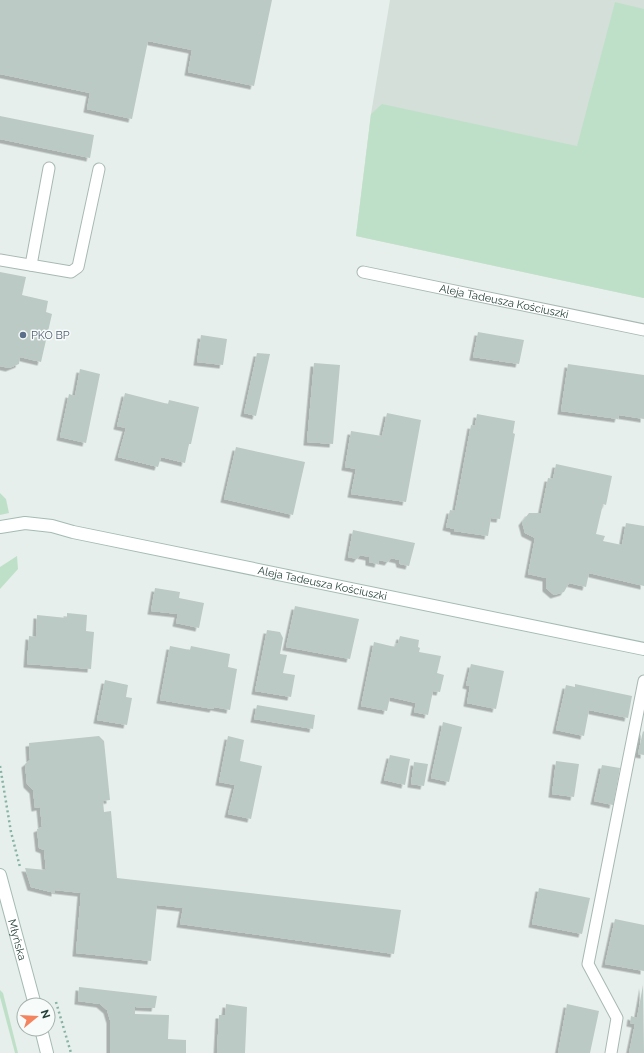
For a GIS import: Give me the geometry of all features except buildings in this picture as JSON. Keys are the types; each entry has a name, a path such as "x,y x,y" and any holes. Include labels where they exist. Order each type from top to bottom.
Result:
{"street":[{"name":"Aleja Tadeusza Kościuszki","path":"0,527 25,523 52,526 73,532 644,649"},
{"name":"Młyńska","path":"0,875 33,997"},
{"path":"43,1037 48,1053"}],"lane":[{"path":"31,265 49,168"},
{"path":"0,260 71,272 78,267 99,169"},
{"name":"Aleja Tadeusza Kościuszki","path":"363,272 644,330"},
{"path":"610,1053 618,1018 588,964 644,681"}],"path":[{"path":"0,766 3,791"}],"shaded area":[{"path":"390,0 644,0 644,298 356,236 371,114"}],"green space":[{"path":"615,2 644,9 644,298 356,236 371,114 382,104 577,146"},
{"path":"0,493 6,499 9,513 0,515"},
{"path":"17,556 18,569 0,589 0,567"},
{"path":"0,990 3,993 18,1053 15,1053 0,997"}],"place":[{"name":"PKO BP","path":"23,335"}]}
